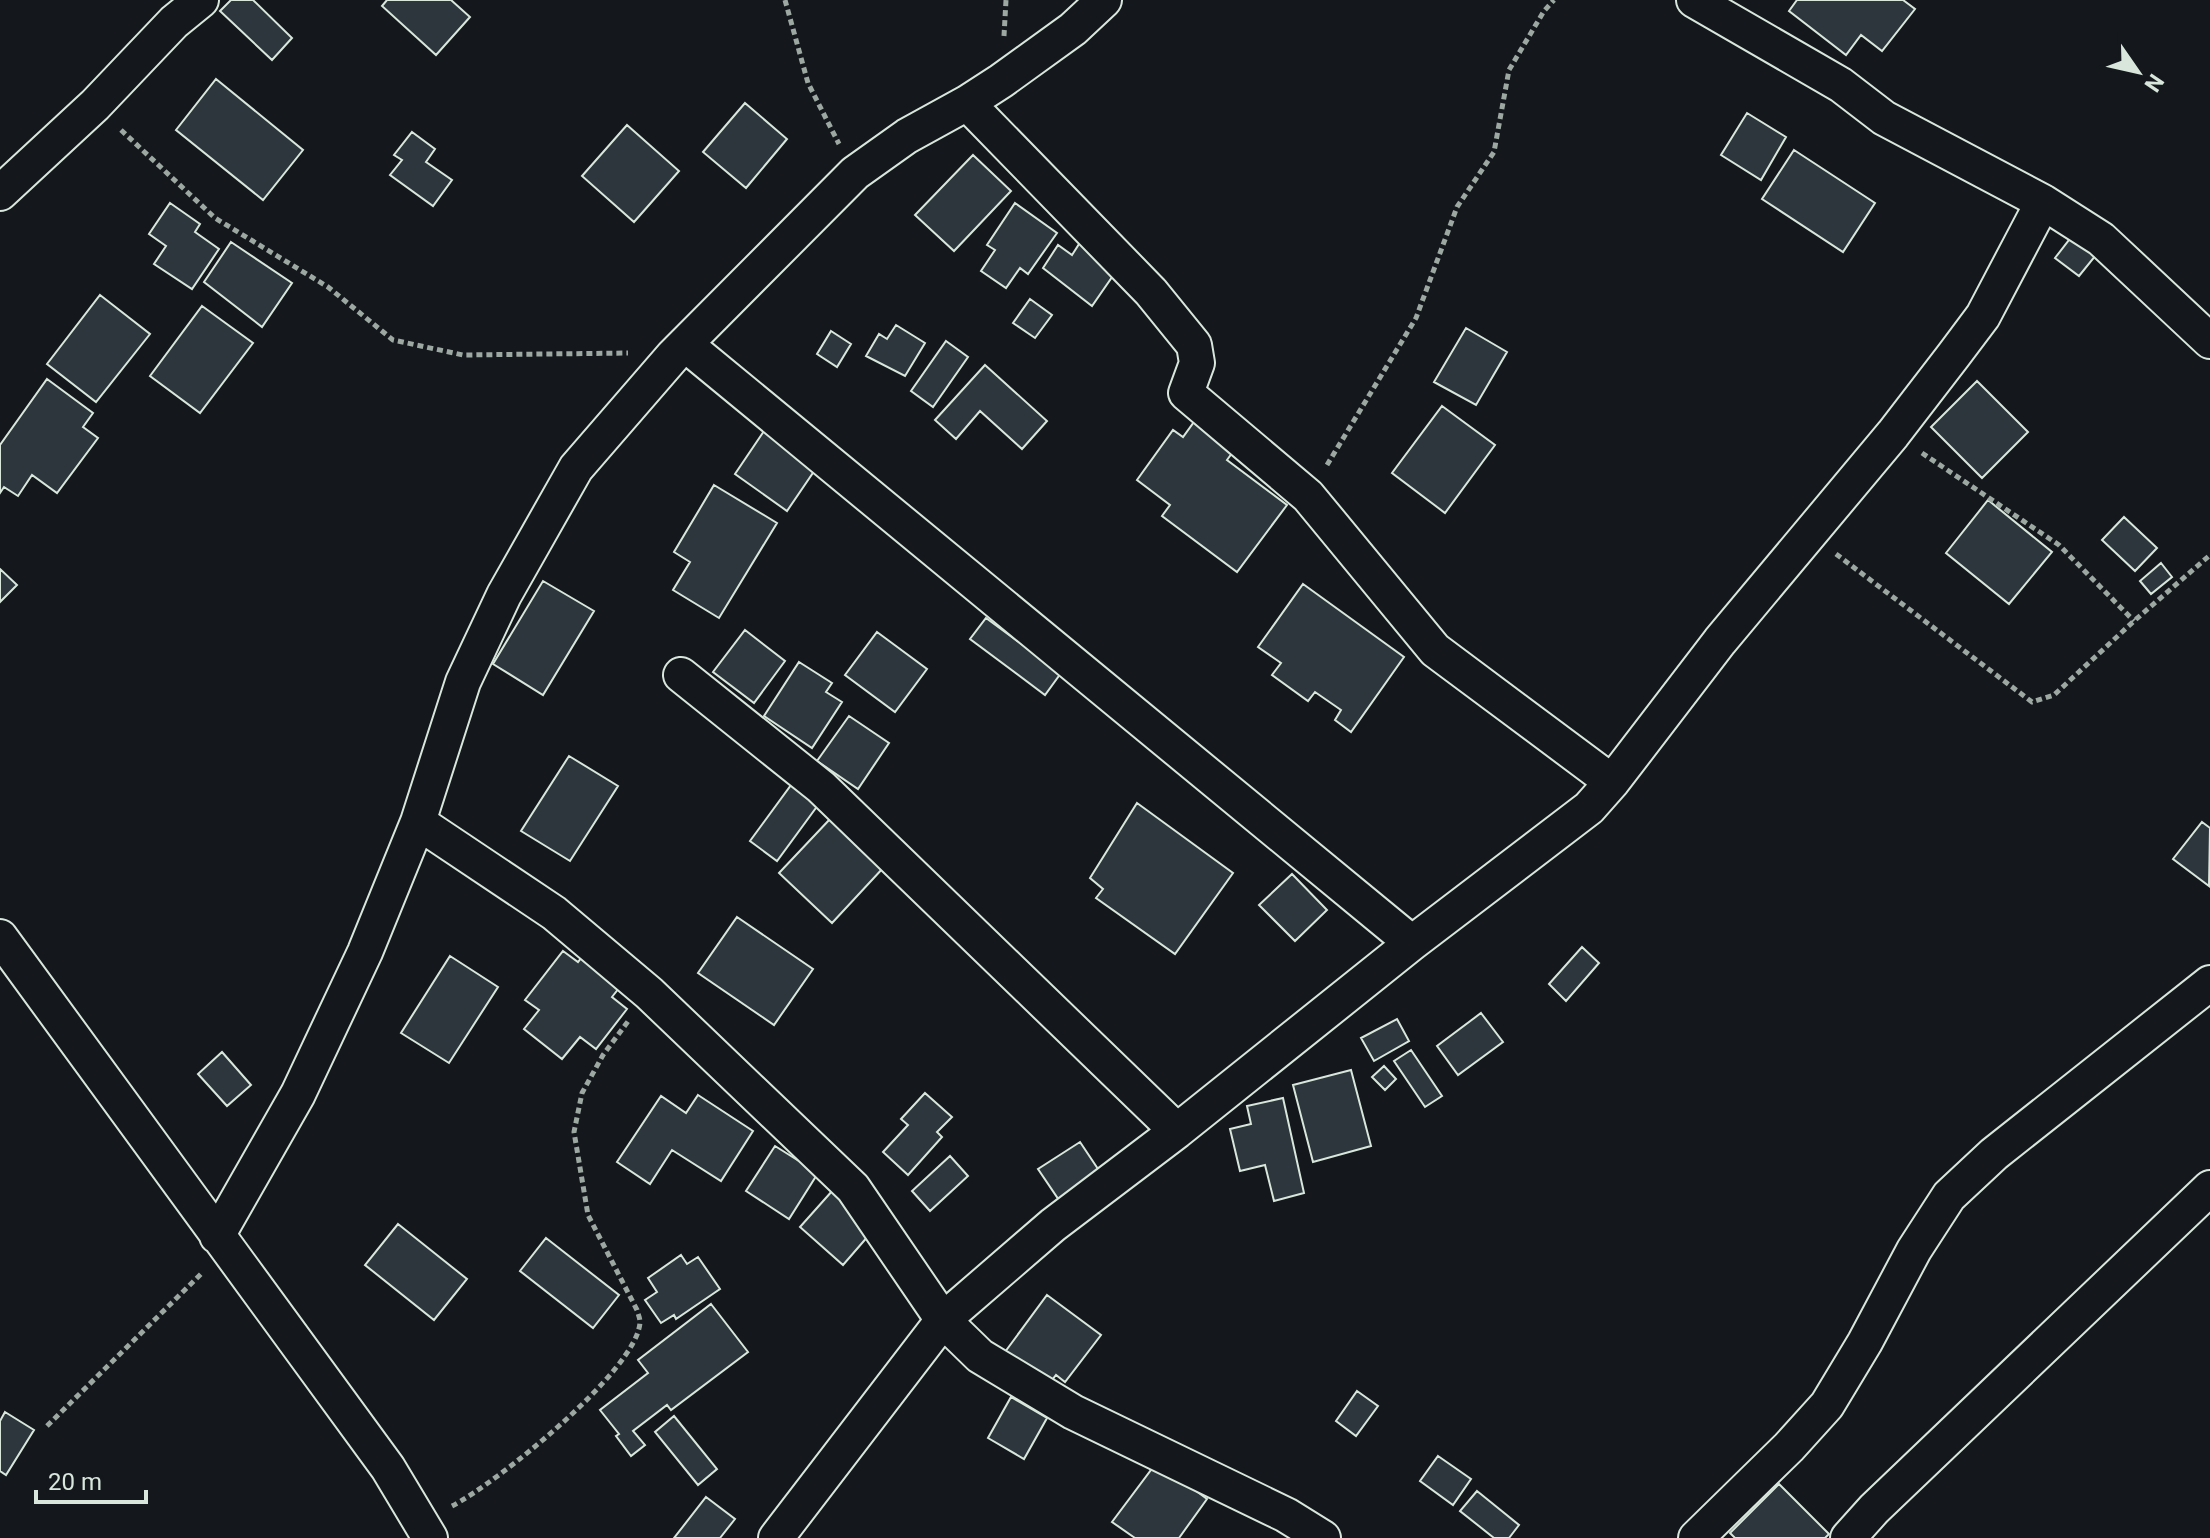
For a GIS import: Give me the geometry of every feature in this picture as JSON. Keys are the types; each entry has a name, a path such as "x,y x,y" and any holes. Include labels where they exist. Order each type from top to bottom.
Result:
{"street":[{"path":"0,193 95,105 174,22 201,0"},
{"path":"222,1242 298,1094 365,952 418,822 463,682 504,595 576,468 679,350 855,173 907,136 967,103 1073,29 1104,0"},
{"path":"1694,0 1841,85 1884,118 2043,202 2101,239 2210,341"},
{"path":"967,103 1151,292 1194,345 1197,363 1186,393 1308,496 1435,650 1612,782"},
{"path":"776,1538 943,1320 1053,1225 1589,808 1720,641 1893,434 1983,316 2043,202"},
{"path":"679,350 1412,943"},
{"path":"681,675 821,787 1177,1131"},
{"path":"418,822 554,913 649,993 853,1188 943,1320 980,1356 1073,1412 1259,1501 1323,1538"},
{"path":"0,937 388,1468 425,1531"},
{"path":"1696,1538 1827,1405 1914,1250 1949,1196 1994,1154 2210,983"},
{"path":"1848,1538 1874,1509 2210,1188"}],"path":[{"path":"785,0 808,83 855,173"},
{"path":"1308,496 1416,318 1457,207 1494,152 1509,70 1544,11 1554,0"},
{"path":"95,105 215,218 328,287 393,340 463,355 679,350"},
{"path":"1893,434 2059,545 2134,621"},
{"path":"1810,534 2032,702 2054,695 2210,555"},
{"path":"425,1531 549,1435 596,1393 636,1334 640,1322 637,1310 588,1215 574,1132 582,1093 603,1055 649,993"},
{"path":"47,1426 222,1242"}],"building":[{"path":"231,0 253,0 292,38 272,60 220,11"},
{"path":"387,0 451,0 470,17 436,55 382,6"},
{"path":"1797,0 1903,0 1915,9 1882,51 1861,35 1846,55 1789,11"},
{"path":"216,79 303,150 263,200 176,130"},
{"path":"745,103 787,139 746,188 703,152"},
{"path":"1747,113 1786,137 1761,180 1721,155"},
{"path":"627,125 679,171 634,222 582,176"},
{"path":"412,132 435,149 426,162 452,180 433,206 390,175 402,160 394,155"},
{"path":"1794,150 1875,203 1843,252 1762,199"},
{"path":"973,155 1011,191 954,251 915,215"},
{"path":"170,203 200,224 195,232 219,249 192,289 154,264 166,246 149,234"},
{"path":"1015,203 1057,233 1028,274 1020,268 1006,288 981,271 995,250 987,245"},
{"path":"2076,231 2100,250 2079,276 2055,258"},
{"path":"1081,241 1119,267 1092,306 1043,268 1058,245 1072,255"},
{"path":"231,242 292,283 262,327 204,282"},
{"path":"100,295 150,334 96,402 47,364"},
{"path":"1030,299 1052,315 1035,338 1013,323"},
{"path":"202,306 253,343 200,413 150,376"},
{"path":"896,325 925,343 905,376 866,356 879,334 887,339"},
{"path":"1466,328 1507,352 1476,405 1434,382"},
{"path":"831,331 851,344 837,367 817,354"},
{"path":"946,341 968,357 933,407 911,391"},
{"path":"985,365 1047,421 1022,449 980,411 956,439 935,420"},
{"path":"47,379 93,413 83,427 98,438 57,493 32,475 18,496 4,487 0,493 0,445"},
{"path":"1977,381 2028,432 1982,478 1931,427"},
{"path":"1442,406 1495,445 1445,513 1392,473"},
{"path":"1199,415 1238,445 1227,460 1287,505 1237,572 1162,516 1170,505 1137,480 1173,430 1183,437"},
{"path":"768,425 821,461 787,511 735,474"},
{"path":"714,485 777,523 719,618 673,590 690,562 674,552"},
{"path":"1988,500 2052,552 2009,604 1946,553"},
{"path":"2124,517 2157,548 2135,571 2102,540"},
{"path":"2161,563 2172,577 2151,594 2140,581"},
{"path":"0,569 17,585 0,602"},
{"path":"543,581 594,611 543,695 493,664"},
{"path":"1303,584 1404,657 1351,732 1335,720 1341,710 1315,692 1308,701 1272,675 1281,663 1258,647"},
{"path":"986,618 1061,673 1045,695 970,639"},
{"path":"745,630 785,661 754,703 713,672"},
{"path":"877,632 927,669 895,712 845,675"},
{"path":"799,662 832,683 826,692 842,702 812,748 764,716"},
{"path":"849,716 889,743 858,789 817,761"},
{"path":"569,756 618,786 570,861 521,831"},
{"path":"794,781 821,801 777,861 750,841"},
{"path":"1137,803 1233,873 1175,954 1096,898 1103,889 1090,878"},
{"path":"831,818 884,867 832,923 779,873"},
{"path":"2202,822 2210,828 2209,886 2173,859"},
{"path":"1292,874 1327,910 1295,941 1259,905"},
{"path":"737,917 813,969 774,1025 698,973"},
{"path":"1582,947 1599,963 1566,1001 1549,984"},
{"path":"563,951 578,962 585,953 623,983 612,997 627,1009 596,1049 580,1037 562,1059 524,1029 539,1010 525,1000"},
{"path":"450,956 498,987 449,1063 401,1033"},
{"path":"1481,1013 1503,1042 1458,1075 1437,1046"},
{"path":"1397,1019 1409,1041 1374,1061 1361,1038"},
{"path":"1411,1050 1442,1096 1425,1107 1394,1061"},
{"path":"222,1052 251,1085 227,1106 198,1074"},
{"path":"1384,1066 1396,1079 1385,1090 1372,1077"},
{"path":"1351,1070 1371,1146 1313,1162 1293,1085"},
{"path":"925,1093 952,1117 937,1132 942,1137 908,1175 883,1152 908,1125 901,1119"},
{"path":"698,1095 753,1131 721,1181 672,1150 650,1184 617,1162 661,1096 686,1113"},
{"path":"1283,1098 1304,1193 1274,1201 1265,1165 1240,1171 1230,1129 1251,1124 1247,1106"},
{"path":"1080,1142 1102,1175 1061,1203 1038,1169"},
{"path":"775,1146 818,1173 789,1219 746,1191"},
{"path":"950,1156 968,1176 930,1211 912,1191"},
{"path":"833,1190 876,1227 843,1265 800,1227"},
{"path":"398,1224 467,1279 434,1320 365,1265"},
{"path":"546,1238 619,1295 593,1328 520,1271"},
{"path":"681,1255 687,1264 698,1257 720,1289 676,1319 674,1315 661,1323 645,1300 657,1292 648,1278"},
{"path":"1047,1295 1101,1335 1065,1382 1056,1375 1046,1388 1002,1356"},
{"path":"711,1304 748,1352 671,1410 667,1405 633,1431 645,1445 631,1456 600,1410 648,1373 638,1360"},
{"path":"1357,1391 1378,1406 1356,1436 1336,1421"},
{"path":"1011,1397 1047,1418 1024,1459 988,1438"},
{"path":"5,1412 34,1430 6,1475 0,1471 0,1421"},
{"path":"674,1416 717,1469 698,1485 655,1432"},
{"path":"1438,1456 1471,1479 1453,1505 1420,1481"},
{"path":"1157,1462 1207,1499 1179,1538 1135,1538 1112,1522"},
{"path":"1779,1484 1829,1534 1825,1538 1735,1538 1730,1533"},
{"path":"1477,1491 1519,1525 1509,1538 1494,1538 1460,1511"},
{"path":"706,1497 735,1519 720,1538 674,1538"}]}
